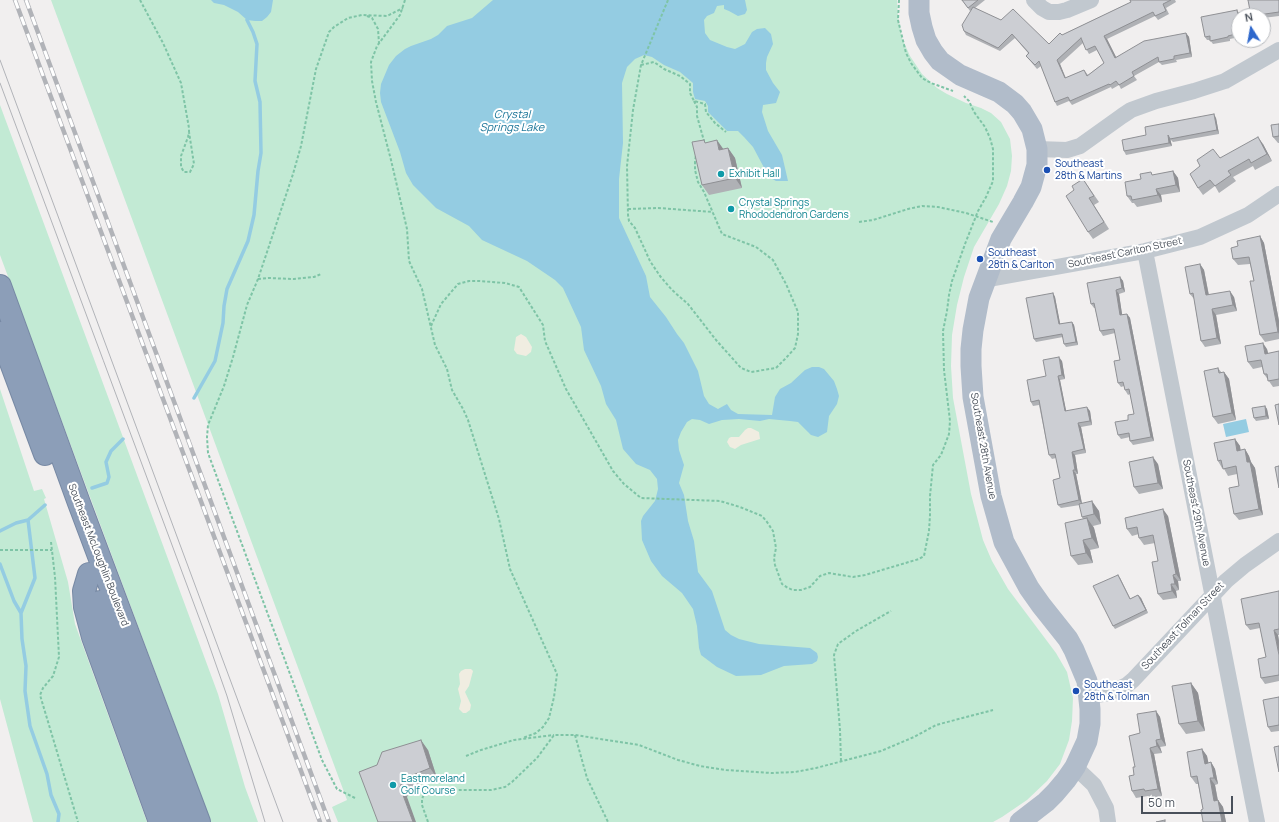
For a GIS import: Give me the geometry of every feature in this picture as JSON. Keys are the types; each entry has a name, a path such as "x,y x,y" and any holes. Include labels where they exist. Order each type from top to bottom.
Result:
{"highway":[{"name":"Southeast McLoughlin Boulevard","path":"0,286 69,497 90,574 182,822"},
{"name":"Southeast McLoughlin Boulevard","path":"0,333 4,356 69,497 199,822"},
{"path":"90,574 84,591 85,607 93,637 160,822"}],"main road":[{"name":"Southeast 28th Avenue","path":"919,0 919,13 922,28 932,52 940,61 960,76 999,92 1015,104 1022,112 1032,129 1037,149 1037,165 1031,187 997,246 979,298 973,330 971,366 975,414 995,513 1004,542 1018,569 1041,605 1068,639 1087,681 1089,696"},
{"path":"1020,822 1055,793 1075,767 1087,741 1090,724 1089,696"}],"street":[{"path":"1034,0 1042,8 1049,12 1059,12 1091,0"},
{"path":"1037,149 1067,150 1076,148 1131,110 1156,100 1194,91 1225,81 1279,50"},
{"name":"Southeast Carlton Street","path":"984,280 1145,251 1200,237 1248,215 1279,194"},
{"name":"Southeast 29th Avenue","path":"1145,251 1257,822"},
{"name":"Southeast Tolman Street","path":"1089,696 1110,693 1127,685 1212,594 1245,565 1279,542"},
{"path":"1075,767 1094,785 1106,808 1108,822"}],"path":[{"path":"140,0 164,43 181,83 189,128 194,164 190,172 184,172 181,167 181,156 189,132"},
{"path":"405,0 400,15 379,44 371,62 372,81 376,102 407,230 409,261 422,290 439,353 447,369 452,390 463,408 468,420 499,519 510,569 557,674 554,697 548,718 543,727 536,733 523,738 480,750 466,756"},
{"path":"668,0 641,65 633,110 627,166 629,221 635,228 650,261 660,276 672,290 688,304 734,362 741,368 751,372 776,368 795,348 798,334 798,312 786,284 773,260 756,246 722,234 704,192 698,182 695,162 696,154"},
{"path":"355,798 337,789 322,760 208,453 207,437 208,425 224,386 247,305 258,279 295,167 301,146 316,69 329,32 348,18 356,15 387,16 403,8"},
{"path":"366,15 372,18 378,28 379,44"},
{"path":"641,65 654,62 664,69 680,76 690,84 690,93 696,107 705,146"},
{"path":"431,326 441,304 458,284 469,281 479,281 504,283 519,287 543,325 545,341 566,388 613,471 630,490 641,498 720,501 762,516 773,531 776,548 774,558 775,565 782,584 788,588 793,590 801,590 810,587 820,576 829,573 853,577 910,563 924,556 929,532 933,465 941,455 949,434 950,421 944,370 943,331 952,281 976,216 993,181 993,149 990,138 985,127 974,112 969,100"},
{"path":"694,101 705,104 706,112 726,132"},
{"path":"859,222 873,220 922,206 938,207 966,213 1007,227"},
{"path":"628,210 658,208 713,212"},
{"path":"258,279 268,278 294,280 314,277 321,274"},
{"path":"50,542 58,615 58,657 53,676 43,688 40,696 78,822"},
{"path":"0,550 52,550"},
{"path":"841,761 834,656 838,644 856,631 891,611"},
{"path":"523,738 574,735 639,745 678,760 700,766 726,770 771,773 795,772 881,751 914,737 936,725 993,710"},
{"path":"428,822 422,805 422,798 424,794 429,791 438,790 491,790 505,787 537,758 554,735"},
{"path":"574,735 587,778 608,822"}],"green space":[{"name":"Eastmoreland Golf Course","path":"51,0 897,0 902,38 910,56 922,74 937,88 947,94 991,113 1001,122 1010,139 1012,156 1011,171 1007,186 999,204 974,247 964,277 952,335 951,366 953,398 971,494 983,540 992,561 1008,589 1056,653 1067,672 1073,698 1069,740 1060,764 1047,781 1027,800 993,822 338,822 332,807 347,800"},
{"path":"0,105 218,694 245,787 258,822 211,822 0,255"},
{"path":"0,389 34,491 42,489 46,498 44,499 68,582 75,624 147,822 33,822 0,699"}],"sand":[{"path":"521,334 526,337 532,347 531,352 526,356 517,354 514,350 516,337"},
{"path":"748,428 759,432 760,439 741,445 735,449 730,447 727,442 729,438 739,437"},
{"path":"465,669 471,669 473,671 469,686 465,692 471,705 470,710 463,713 459,709 461,701 458,689 460,684 459,674"}],"water":[{"path":"211,0 273,0 271,12 267,17 262,21 255,21 247,20 238,12 224,5 214,3"},
{"name":"Crystal Springs Lake","path":"493,0 745,0 747,10 745,14 738,16 724,9 724,5 717,6 714,13 707,16 704,20 705,33 710,40 735,49 745,44 752,32 757,29 765,28 771,34 773,44 767,57 766,70 780,92 776,103 763,105 762,112 768,131 782,155 788,181 776,181 769,177 753,147 744,137 738,131 727,131 708,112 708,106 705,101 695,99 693,83 680,72 664,65 652,57 644,55 635,59 627,67 622,83 623,143 619,179 619,218 646,276 650,297 684,343 698,371 704,396 709,404 718,409 727,404 731,410 738,414 772,415 775,397 780,389 791,383 805,370 812,367 819,367 824,369 834,381 839,396 837,404 829,416 827,432 818,437 811,435 798,422 769,419 760,421 739,419 722,420 709,424 700,420 692,419 687,422 678,440 679,450 684,465 679,483 684,495 688,521 694,541 698,572 712,591 725,630 739,639 759,644 810,648 817,653 818,657 817,661 812,664 784,666 761,675 736,676 717,667 701,655 693,609 682,593 662,576 651,561 642,540 641,521 643,516 655,501 658,489 657,479 650,470 636,464 623,449 616,420 606,404 601,386 584,350 581,327 563,288 555,280 527,261 482,240 469,226 436,208 413,185 406,173 400,152 381,102 381,84 389,65 396,56 405,49 431,39 438,35 447,26 472,18"},
{"path":"1246,419 1249,432 1226,437 1223,424"}],"building":[{"path":"962,0 978,0 968,8"},
{"path":"1130,0 1171,0 1163,4 1166,11 1155,16 1153,12 1104,36 1115,58 1144,41 1186,33 1190,53 1174,56 1174,59 1159,62 1158,57 1132,72 1134,76 1119,85 1116,81 1110,85 1109,84 1070,101 1068,97 1055,102 1039,61 1035,65 1026,56 1029,53 1012,34 998,48 964,31 962,25 973,7 1001,20 1013,9 1049,44 1060,33 1062,35 1131,2","holes":["1081,38 1086,50 1095,46 1104,63 1087,76 1084,70 1065,78 1057,60"]},
{"path":"1248,0 1279,0 1279,12 1271,13 1271,8 1250,8"},
{"path":"1231,11 1231,35 1210,41 1210,36 1205,37 1201,17"},
{"path":"1214,114 1217,130 1170,139 1168,135 1169,143 1124,151 1122,140 1146,135 1145,127"},
{"path":"1279,124 1279,136 1273,137 1271,125"},
{"path":"1258,137 1267,154 1251,163 1249,159 1228,171 1231,175 1215,186 1210,180 1198,188 1190,174 1200,166 1197,160 1213,149 1220,158"},
{"name":"Exhibit Hall","path":"704,140 705,143 717,140 719,150 728,148 735,178 702,185 692,142"},
{"path":"1173,171 1176,185 1156,189 1158,195 1132,200 1131,196 1127,196 1125,182 1141,179 1140,174 1151,172 1152,175"},
{"path":"1083,179 1094,196 1089,198 1104,222 1088,232 1066,196 1074,190 1072,186"},
{"path":"1260,236 1278,332 1260,335 1250,281 1254,281 1249,257 1233,259 1231,248 1238,246 1237,241"},
{"path":"1200,264 1206,295 1230,291 1233,305 1212,309 1217,338 1201,341 1193,293 1190,294 1185,267"},
{"path":"1120,277 1122,288 1116,290 1120,315 1127,314 1151,437 1130,441 1129,433 1118,435 1115,422 1128,420 1128,415 1134,414 1129,389 1125,390 1123,382 1118,383 1114,361 1120,360 1114,329 1100,331 1094,303 1091,304 1087,283"},
{"path":"1053,293 1059,324 1072,322 1076,342 1064,344 1062,334 1034,339 1026,298"},
{"path":"1263,343 1265,354 1279,351 1279,379 1268,381 1267,374 1264,374 1261,360 1248,362 1245,346"},
{"path":"1059,357 1062,375 1058,376 1065,411 1087,407 1090,421 1078,423 1084,449 1072,452 1075,470 1073,470 1079,500 1058,505 1053,480 1060,478 1055,454 1049,455 1039,400 1031,402 1027,380 1046,376 1043,360"},
{"path":"1218,368 1219,373 1224,372 1232,413 1213,417 1204,371"},
{"path":"1279,404 1279,425 1275,405"},
{"path":"1265,406 1266,416 1254,418 1252,408"},
{"path":"1235,439 1237,451 1245,449 1247,462 1250,462 1259,509 1234,514 1229,488 1239,486 1236,466 1223,469 1221,460 1218,461 1214,443"},
{"path":"1153,457 1158,483 1134,487 1129,462"},
{"path":"1279,466 1279,488 1275,467"},
{"path":"1092,501 1094,514 1082,517 1079,504"},
{"path":"1163,509 1176,574 1173,575 1175,584 1171,584 1172,591 1158,594 1152,562 1158,561 1153,535 1139,538 1137,527 1127,529 1125,518"},
{"path":"1087,518 1092,538 1083,540 1086,553 1071,556 1065,523"},
{"path":"1118,575 1130,599 1138,595 1146,610 1113,626 1093,586"},
{"path":"1279,591 1279,629 1274,630 1279,655 1279,675 1261,678 1258,659 1266,657 1259,623 1246,625 1241,599"},
{"path":"1191,683 1198,721 1179,724 1172,686"},
{"path":"1279,697 1279,725 1268,727 1263,700"},
{"path":"1156,711 1161,739 1156,740 1157,746 1150,748 1158,789 1132,791 1129,776 1134,775 1133,767 1135,767 1129,736 1140,733 1137,714"},
{"name":"Eastmoreland Golf Course","path":"421,740 430,768 403,779 400,787 413,822 378,822 359,772 377,765 382,752"},
{"path":"1279,746 1279,772 1274,747"},
{"path":"1202,749 1205,764 1211,762 1214,778 1210,778 1214,801 1218,800 1222,822 1203,822 1201,810 1203,809 1197,776 1191,777 1187,752"}],"waterway":[{"path":"194,398 215,361 223,323 227,289 248,241 254,215 261,153 260,102 255,81 257,44 247,20"},
{"path":"92,488 107,483 109,477 106,462 111,451 123,439"},
{"path":"45,505 28,520 35,578 21,613 22,639 26,666 25,691 30,726 47,774 51,795 59,814 58,822"},
{"path":"0,531 16,523 28,520"},
{"path":"0,564 14,601 21,613"}],"tram line":[{"path":"0,60 283,822"},
{"path":"0,83 207,639 227,696 265,822"}],"railway":[{"path":"15,0 320,822"},
{"path":"26,0 329,822"}],"place":[{"name":"Southeast 28th & Martins","path":"1047,170"},
{"name":"Exhibit Hall","path":"721,174"},
{"name":"Crystal Springs Rhododendron Gardens","path":"731,209"},
{"name":"Southeast 28th & Carlton","path":"980,259"},
{"name":"Southeast 28th & Tolman","path":"1076,691"},
{"name":"Eastmoreland Golf Course","path":"393,785"}]}
